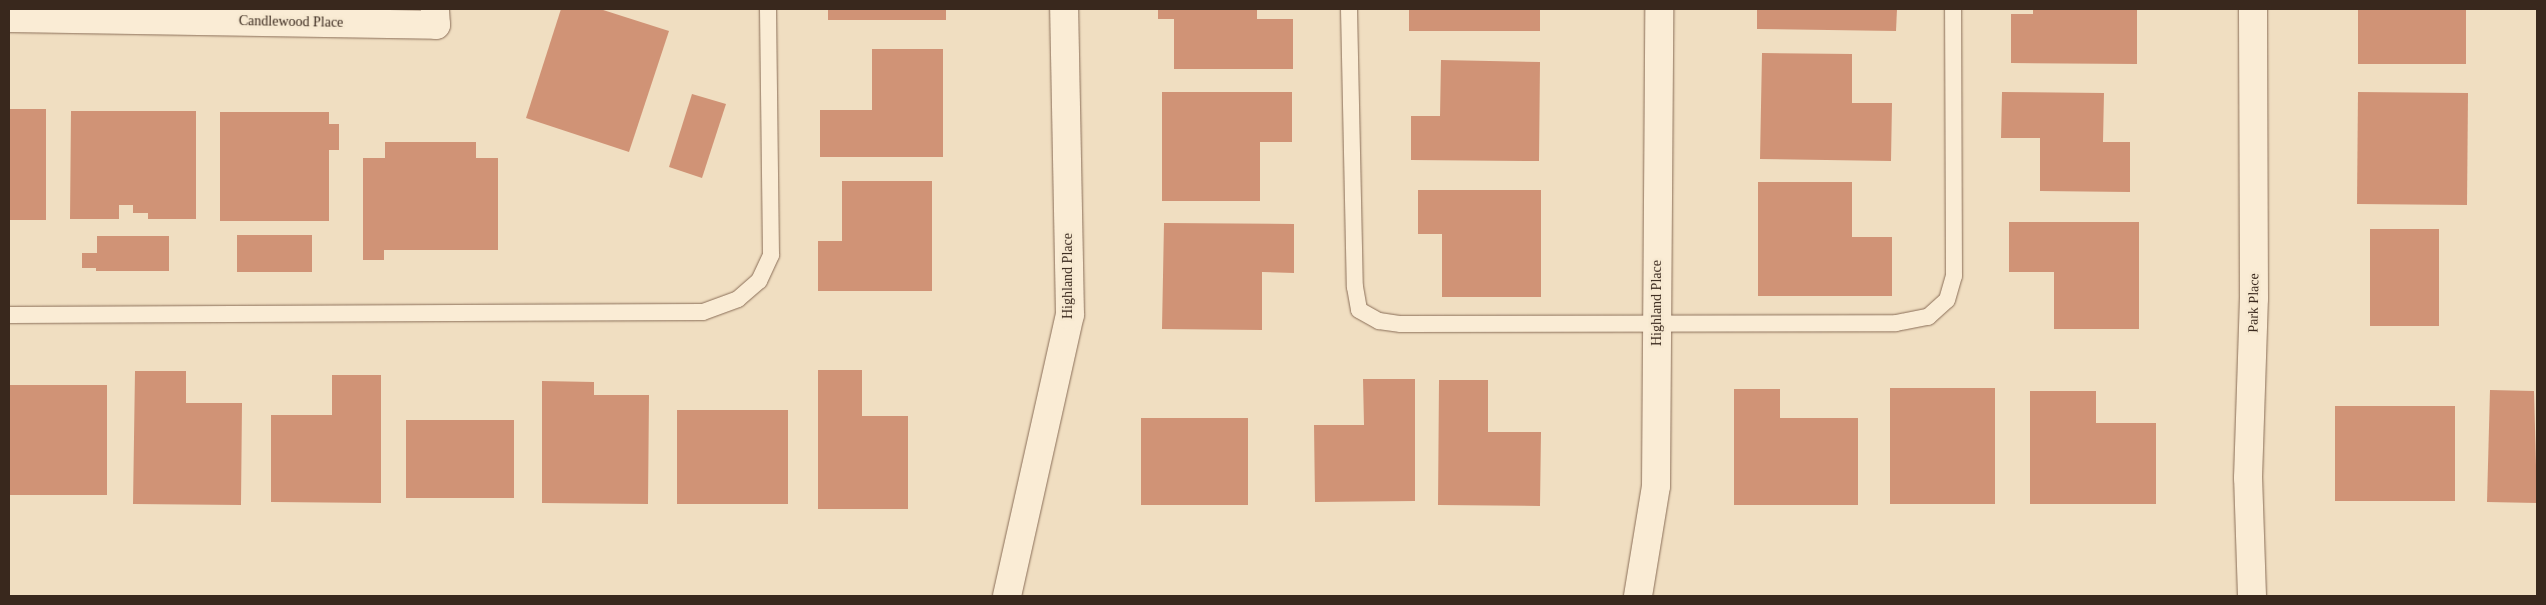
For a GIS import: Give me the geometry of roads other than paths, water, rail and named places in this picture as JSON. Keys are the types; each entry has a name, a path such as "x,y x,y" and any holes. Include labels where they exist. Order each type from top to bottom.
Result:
{"street":[{"name":"Candlewood Place","path":"9,18 436,25 435,9"},
{"name":"Highland Place","path":"1007,596 1070,315 1064,9"},
{"name":"Highland Place","path":"1638,596 1656,486 1659,9"},
{"name":"Park Place","path":"2252,596 2248,478 2254,298 2253,9"}],"lane":[{"path":"9,315 703,312 738,299 759,281 771,255 768,9"},
{"path":"1349,9 1355,287 1359,310 1379,321 1401,324 1896,323 1928,317 1947,300 1954,276 1953,9"}]}
